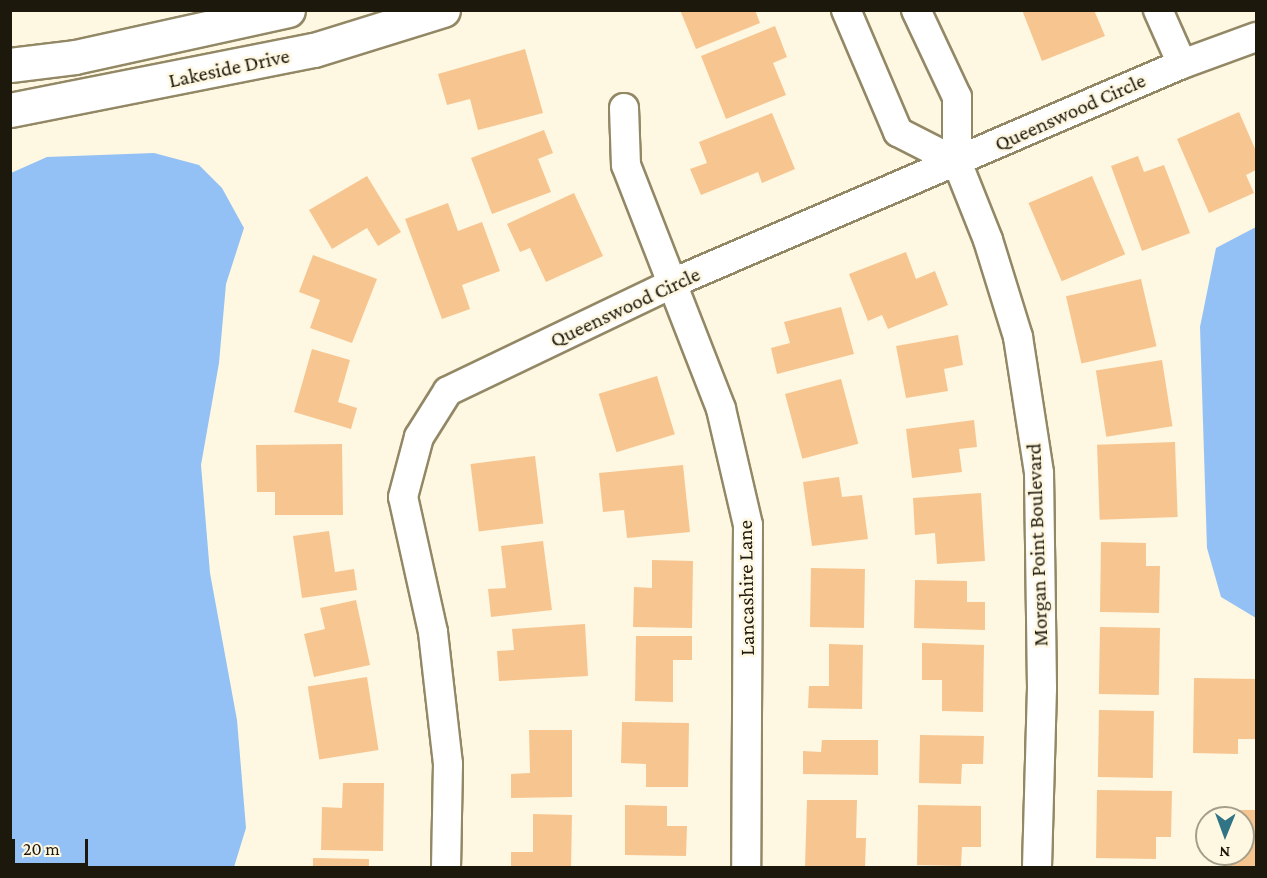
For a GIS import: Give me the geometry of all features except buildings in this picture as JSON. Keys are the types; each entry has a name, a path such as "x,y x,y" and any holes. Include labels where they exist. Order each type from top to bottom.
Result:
{"street":[{"name":"Lakeside Drive","path":"10,65 75,57 288,10"},
{"name":"Lakeside Drive","path":"10,110 314,50 443,10"},
{"path":"846,10 898,132 957,162"},
{"name":"Morgan Point Boulevard","path":"916,10 957,97 957,162 988,240 1018,338 1039,473 1042,688 1037,867"},
{"path":"1158,10 1182,64"},
{"name":"Queenswood Circle","path":"446,867 448,764 434,632 403,497 419,437 448,391 675,282 1182,64 1257,37"},
{"name":"Lancashire Lane","path":"624,108 626,165 675,282 721,409 748,525 746,867"}],"water":[{"path":"154,153 199,165 222,188 244,228 226,284 219,363 201,465 210,573 237,720 246,828 234,867 11,867 11,173 47,157"},
{"path":"1256,227 1256,618 1221,597 1207,548 1200,327 1216,248"}]}
